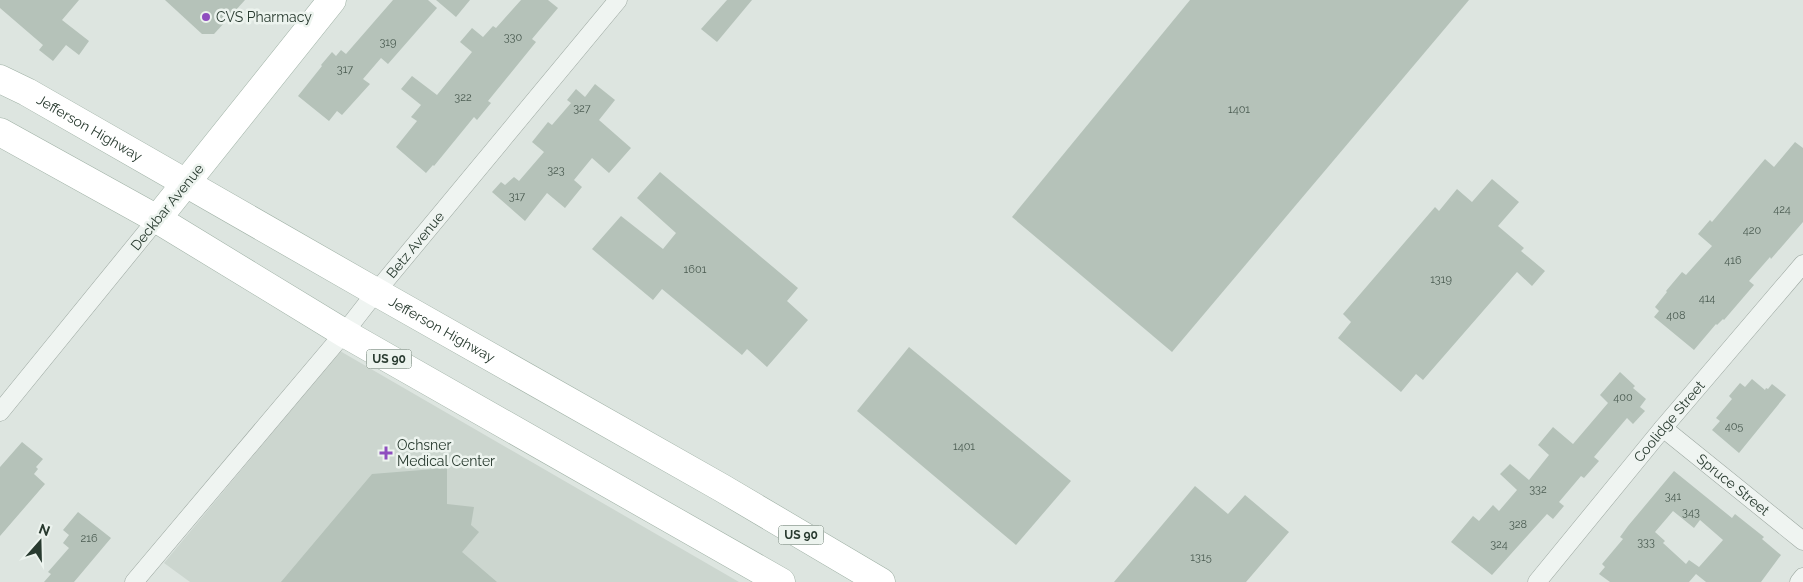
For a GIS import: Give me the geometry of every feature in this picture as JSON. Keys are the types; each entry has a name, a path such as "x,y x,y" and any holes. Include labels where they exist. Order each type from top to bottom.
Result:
{"main road":[{"name":"Deckbar Avenue","path":"158,219 332,0"},
{"name":"Jefferson Highway","path":"0,79 27,92 187,182 376,292 722,488 880,582"},
{"name":"US 90","path":"0,132 158,219 344,333 781,582"}],"street":[{"name":"Betz Avenue","path":"134,582 344,333 618,0"},
{"name":"Deckbar Avenue","path":"0,412 158,219"},
{"name":"Coolidge Street","path":"1537,582 1803,264"},
{"name":"Spruce Street","path":"1664,428 1803,541"},
{"path":"1799,582 1803,577"}],"shaded area":[{"name":"Ochsner Medical Center","path":"340,351 739,582 190,582 164,563"}],"building":[{"path":"0,0 79,0 62,20 89,41 79,55 66,45 53,61 39,50 43,45 0,8"},
{"name":"CVS Pharmacy","path":"165,0 245,0 214,34 202,34"},
{"path":"393,0 428,0 437,8 388,64 381,58 363,79 370,84 342,115 337,111 329,121 298,96 332,52 336,56 341,50 346,54"},
{"path":"436,0 470,0 456,17"},
{"path":"521,0 548,0 558,8 532,39 536,42 488,101 491,103 477,120 474,117 434,166 426,173 396,147 417,121 411,117 421,105 401,89 412,76 437,95 472,52 460,42 472,28 483,37 493,26 496,28"},
{"path":"727,0 752,0 717,42 701,29"},
{"path":"1190,0 1469,0 1172,352 1012,217"},
{"path":"595,84 615,100 599,120 631,148 609,173 592,158 574,180 582,187 565,208 547,193 525,221 492,192 501,182 505,185 514,177 519,181 544,152 532,142 548,122 552,125 571,103 567,100 576,89 585,97"},
{"path":"1795,142 1803,148 1803,222 1749,281 1754,285 1724,320 1716,324 1694,350 1654,317 1659,311 1655,307 1682,272 1686,275 1712,246 1698,234 1710,220 1712,222 1765,159 1774,167"},
{"path":"660,172 798,288 787,301 808,320 767,367 747,349 742,355 662,289 653,300 592,249 621,216 663,249 676,233 637,198"},
{"path":"1492,179 1519,202 1498,226 1524,248 1521,251 1545,271 1532,286 1517,272 1423,380 1416,374 1401,392 1338,338 1351,322 1343,314 1435,207 1439,211 1457,189 1472,202"},
{"path":"909,347 1071,481 1016,545 857,411"},
{"path":"1620,372 1635,386 1633,388 1646,399 1640,407 1645,411 1633,424 1627,418 1594,457 1599,461 1584,478 1581,476 1559,502 1564,506 1553,519 1547,514 1492,575 1451,542 1473,516 1479,521 1493,505 1499,511 1517,490 1500,474 1510,464 1529,480 1549,455 1538,445 1553,427 1573,444 1608,403 1600,395"},
{"path":"1752,379 1765,390 1772,384 1786,395 1739,453 1712,430 1720,421 1716,418 1732,399 1729,396 1740,383 1745,387"},
{"path":"22,442 43,459 36,467 38,469 34,474 45,484 0,536 0,467"},
{"path":"447,468 447,504 474,507 471,525 479,532 462,552 497,582 281,582 372,474"},
{"path":"1674,471 1732,518 1735,514 1764,537 1762,539 1781,555 1761,582 1706,582 1696,574 1689,582 1610,582 1599,574 1605,567 1602,564 1623,539 1620,537","holes":["1673,511 1694,528 1700,520 1723,540 1699,567 1689,560 1686,564 1663,543 1665,541 1655,532"]},
{"path":"1195,486 1228,514 1245,495 1289,532 1246,582 1114,582"},
{"path":"78,512 111,538 74,582 44,582 51,574 48,572 69,548 63,543 69,535 63,530"}],"place":[{"name":"CVS Pharmacy","path":"206,17"},
{"name":"Ochsner Medical Center","path":"386,453"}]}
